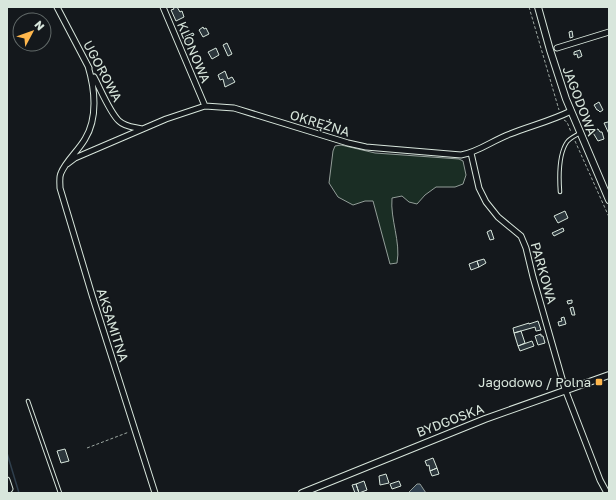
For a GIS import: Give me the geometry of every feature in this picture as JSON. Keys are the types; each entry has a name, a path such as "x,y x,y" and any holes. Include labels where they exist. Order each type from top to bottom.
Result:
{"street":[{"name":"UGOROWA","path":"57,7 110,108 119,121 128,126 144,129"},
{"name":"KLONOWA","path":"163,7 205,106"},
{"name":"JAGODOWA","path":"538,7 550,50 571,111 609,200"},
{"path":"556,48 609,32"},
{"name":"AKSAMITNA","path":"88,66 93,80 95,94 92,115 85,138 61,173 60,188 92,295 155,493"},
{"name":"OKRĘŻNA","path":"67,164 75,158 144,129 205,106 234,108 348,143 366,147 461,155 471,153 508,134 561,116 571,111"},
{"name":"PARKOWA","path":"471,153 478,188 486,202 498,217 521,236 526,248 565,389 600,480 607,493"},
{"name":"BYDGOSKA","path":"302,493 441,436 609,374"},
{"path":"7,480 10,489 7,492"}],"lane":[{"path":"560,192 562,156 566,144 570,139 580,133"},
{"path":"28,401 60,493"}],"path":[{"path":"87,448 135,429"}],"green space":[{"path":"341,145 375,153 459,159 463,161 466,175 463,184 455,187 436,187 425,195 417,204 409,202 402,196 392,198 392,214 398,247 397,263 390,264 373,201 365,201 353,205 338,197 329,183 333,151 335,146"}],"water":[{"path":"417,484 420,484 426,493 408,493"}],"building":[{"path":"173,7 177,7 180,12 182,11 184,17 176,21 171,10 174,9"},
{"path":"203,27 204,29 206,28 209,34 203,37 199,30"},
{"path":"572,31 573,37 570,38 569,32"},
{"path":"193,33 194,35 191,36 194,41 187,44 186,41 184,42 184,37"},
{"path":"227,43 232,54 228,56 223,45"},
{"path":"216,48 219,55 212,59 208,52"},
{"path":"580,50 582,56 578,58 577,54 574,55 574,52"},
{"path":"225,71 228,79 232,77 235,82 225,87 223,79 220,80 218,75"},
{"path":"599,102 603,110 600,112 594,105"},
{"path":"604,123 609,123 609,134"},
{"path":"598,129 602,132 604,139 598,141 592,131"},
{"path":"565,211 568,218 558,223 554,216"},
{"path":"563,228 564,231 554,236 552,233"},
{"path":"491,230 494,239 490,240 487,232"},
{"path":"484,259 486,263 479,267 477,261"},
{"path":"477,261 479,267 471,270 469,264"},
{"path":"572,300 572,303 568,304 567,301"},
{"path":"573,307 575,315 572,315 570,308"},
{"path":"564,317 566,324 559,326 558,322 562,321 561,318"},
{"path":"538,321 541,330 536,331 535,327 514,333 513,328"},
{"path":"521,331 525,343 518,346 514,333"},
{"path":"541,334 545,343 538,345 535,336"},
{"path":"532,341 534,346 520,351 518,346"},
{"path":"65,449 69,461 61,463 57,451"},
{"path":"433,458 437,468 430,471 429,465 427,466 425,461"},
{"path":"437,468 439,474 432,476 430,471"},
{"path":"386,474 389,483 380,485 379,476"},
{"path":"364,481 367,490 359,493 356,484"},
{"path":"399,481 401,486 392,489 390,484"},
{"path":"356,484 359,493 355,493 352,485"}],"waterway":[{"path":"7,453 19,493"}],"place":[{"name":"Jagodowo / Polna","path":"599,382"}]}
